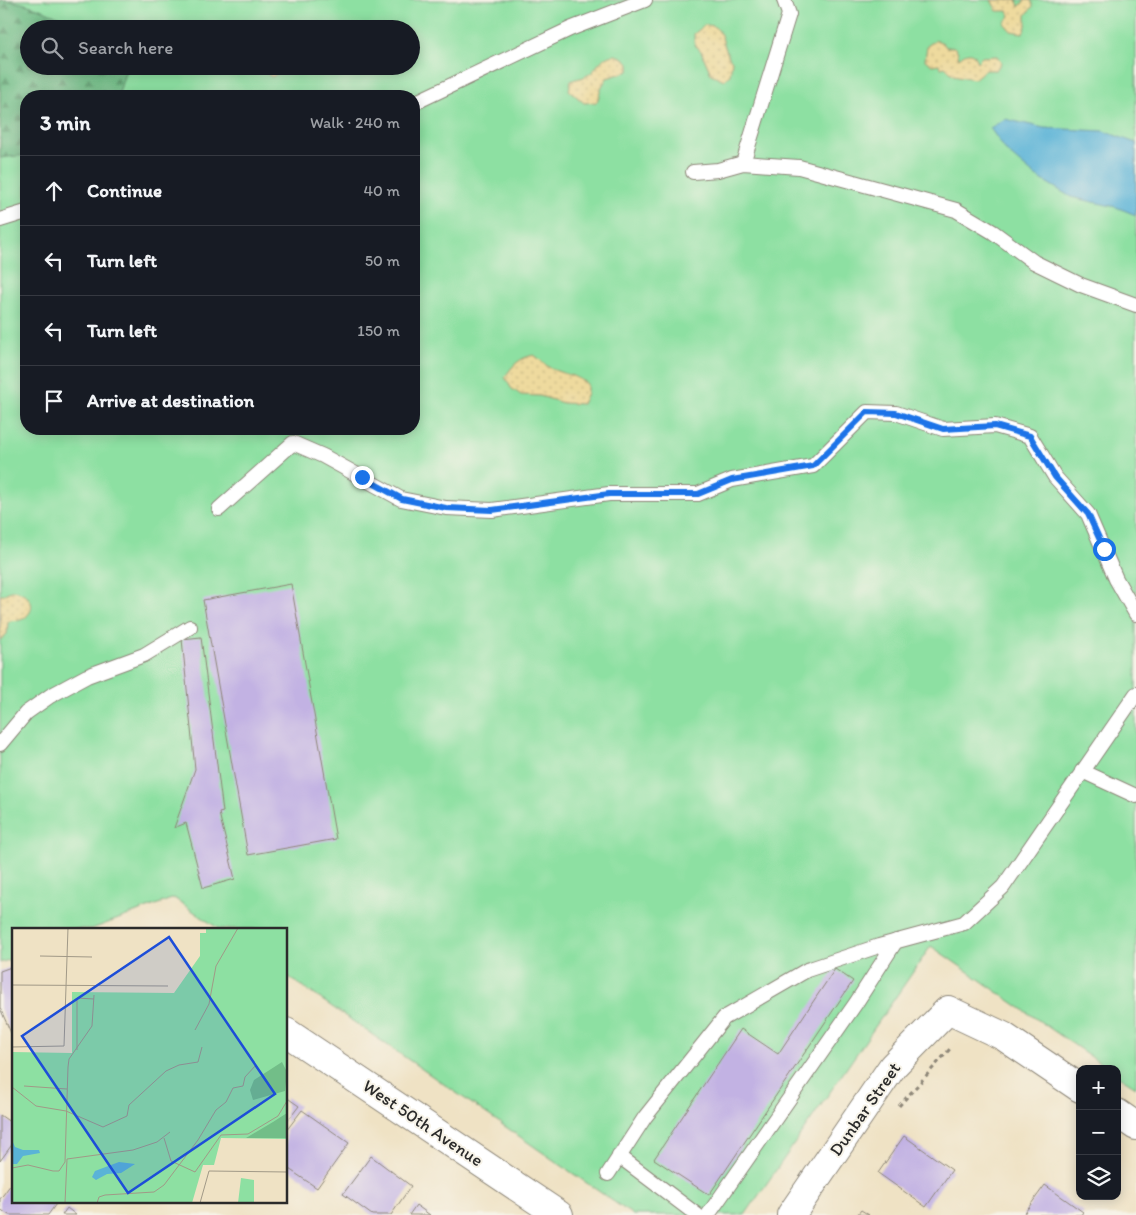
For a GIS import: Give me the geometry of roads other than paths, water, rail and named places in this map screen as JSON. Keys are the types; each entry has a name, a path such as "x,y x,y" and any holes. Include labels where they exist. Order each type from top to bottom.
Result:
{"street":[{"name":"Dunbar Street","path":"791,1215 894,1066 948,1010 1003,1036 1076,1085"},
{"name":"West 50th Avenue","path":"288,1033 559,1215"},
{"path":"1121,1117 1136,1126"}],"lane":[{"path":"420,100 570,29 645,0"},
{"path":"743,163 789,14 784,0"},
{"path":"693,172 718,170 743,163 799,167 956,210 992,232 1034,262 1081,285 1136,305"},
{"path":"0,220 20,214"},
{"path":"218,509 293,443 323,456 402,499 446,508 492,510 609,494 698,494 732,480 813,466 867,412 896,413 943,429 995,426 1030,436 1055,477 1088,514 1116,579 1136,614"},
{"path":"0,744 26,714 50,696 87,676 144,655 190,627"},
{"path":"608,1174 645,1117 724,1018 807,970 964,923 1003,887 1136,694"},
{"path":"1082,771 1136,796"},
{"path":"708,1215 856,1003 896,942"},
{"path":"619,1156 697,1215"},
{"path":"672,1215 680,1203"}],"water":[{"path":"1005,119 1044,128 1103,131 1136,143 1136,215 1116,207 1071,197 1034,175 1007,152 990,128"}]}
